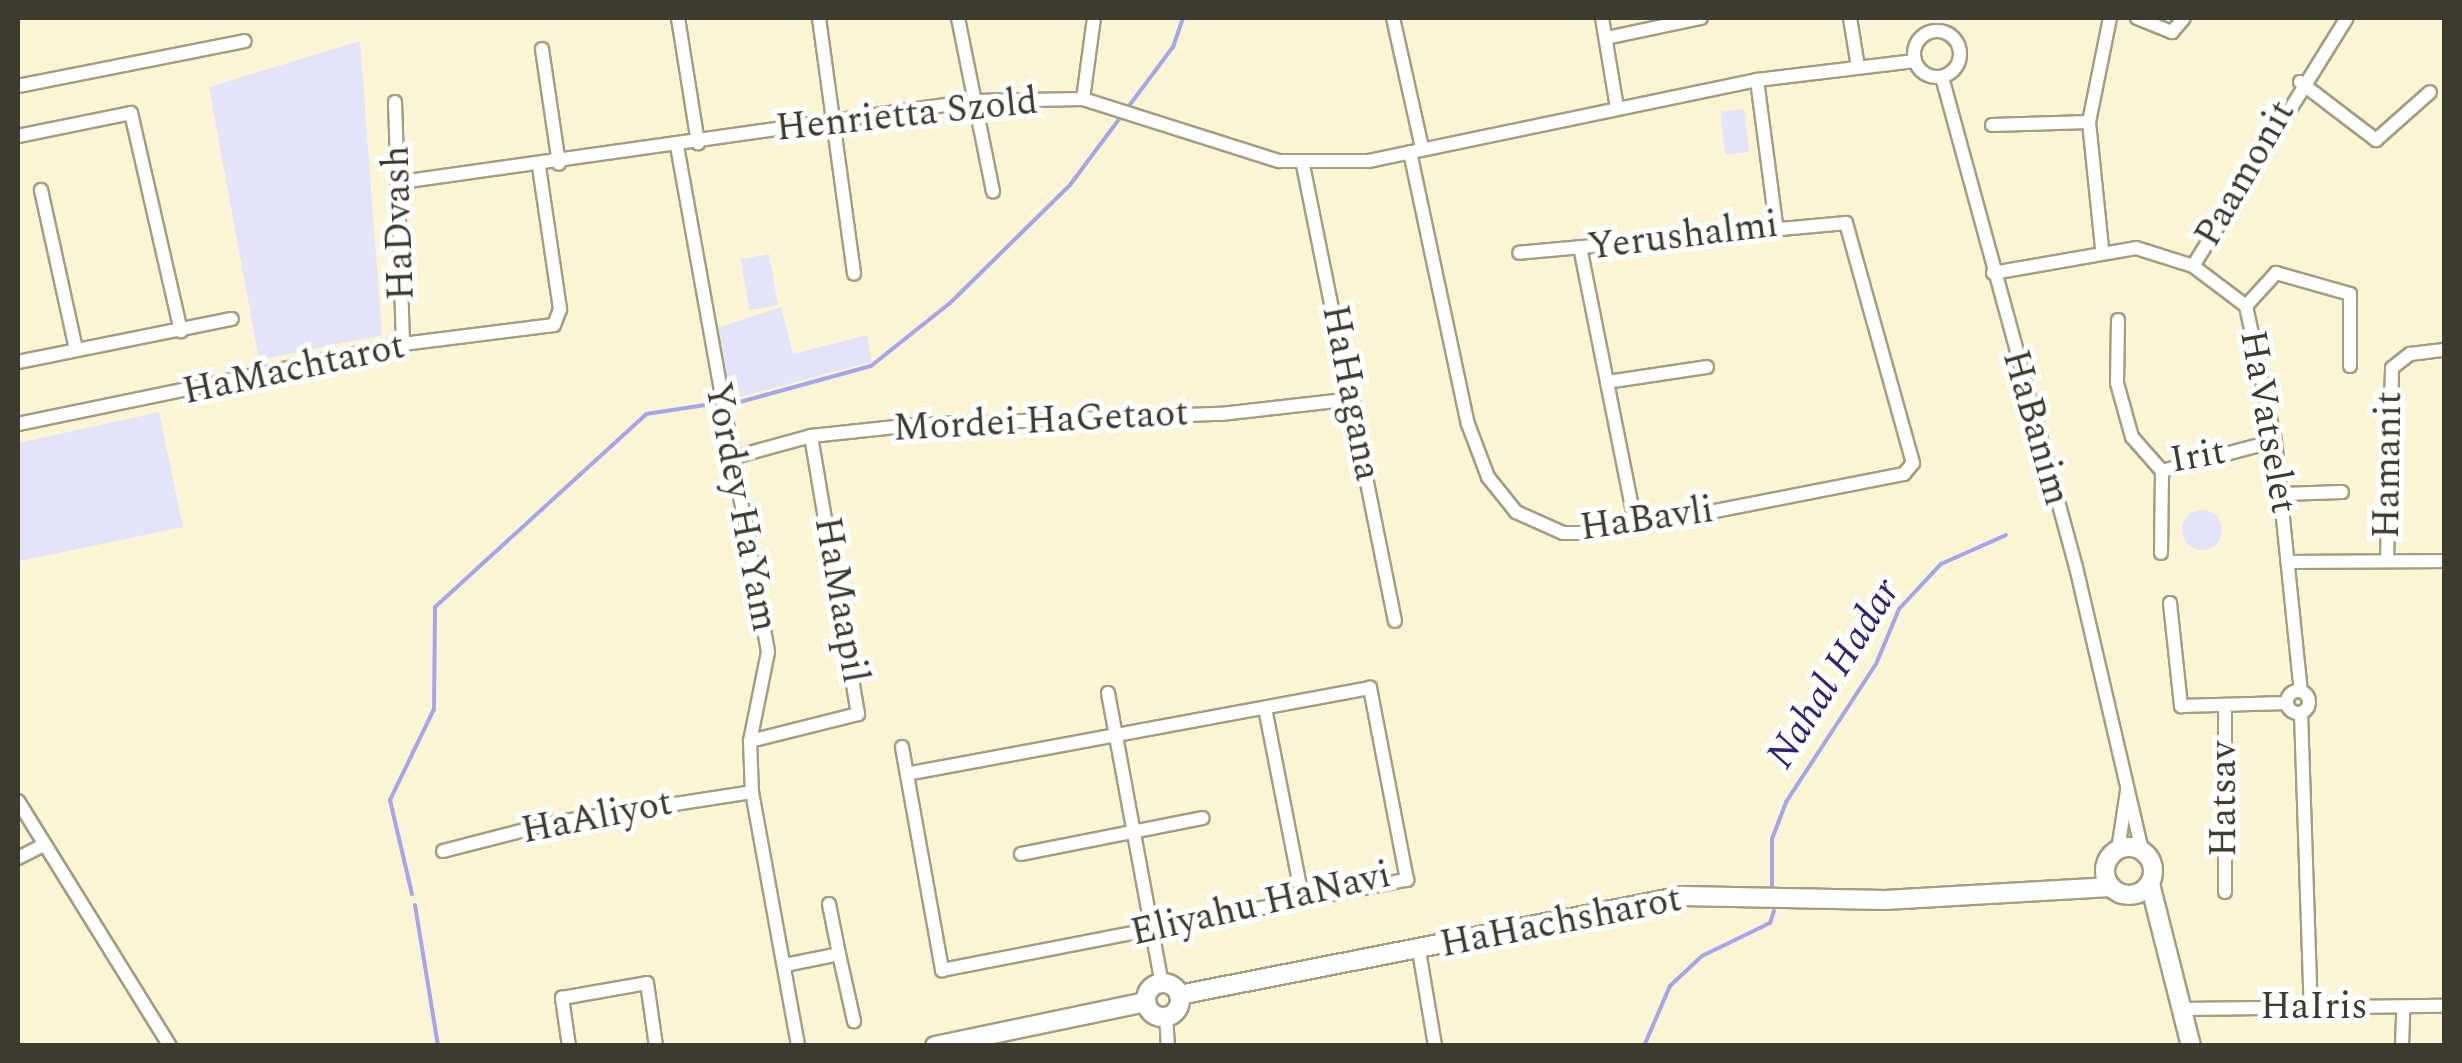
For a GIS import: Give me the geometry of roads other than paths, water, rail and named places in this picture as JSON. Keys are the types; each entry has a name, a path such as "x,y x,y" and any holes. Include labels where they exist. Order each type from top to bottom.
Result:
{"street":[{"path":"678,18 698,142"},
{"path":"819,18 830,122 854,274"},
{"path":"958,18 992,191"},
{"path":"1083,99 1094,18"},
{"name":"HaBavli","path":"1393,18 1416,150 1488,477 1516,512 1542,526 1636,527 1904,474 1913,463"},
{"path":"1602,18 1616,108"},
{"path":"1606,38 1701,18"},
{"path":"1850,18 1858,67"},
{"path":"2100,18 2089,122 2102,248"},
{"path":"2101,33 2110,18"},
{"path":"2137,18 2172,32 2184,18"},
{"name":"Paamonit","path":"2192,266 2300,82 2346,19"},
{"path":"1776,224 1757,80 1915,61 1942,77 1959,62 1959,46 1932,24 1920,38 1915,61"},
{"path":"18,86 245,41"},
{"path":"542,50 559,164"},
{"name":"HaBanim","path":"1942,77 2128,778 2142,851"},
{"name":"Henrietta Szold","path":"401,182 559,164 974,101 1083,99 1303,165 1416,150 1757,80"},
{"name":"Paamonit","path":"2300,82 2376,140 2430,92"},
{"name":"HaDvash","path":"395,102 401,182 403,344"},
{"path":"18,136 131,113 181,331"},
{"path":"1992,124 2089,122"},
{"name":"Yordey HaYam","path":"677,146 768,652 750,742 752,792 798,1046"},
{"name":"HaHagana","path":"1303,165 1395,621"},
{"name":"HaMachtarot","path":"18,424 403,344 513,337 554,325 560,309 539,166"},
{"path":"42,190 76,349"},
{"name":"Yerushalmi","path":"1519,253 1582,252 1776,224 1846,223 1913,463"},
{"name":"HaVatselet","path":"1993,273 2102,248 2192,266 2246,306 2283,494 2301,690 2310,702 2301,712"},
{"path":"1582,252 1636,527"},
{"path":"2246,306 2276,273 2350,294 2350,366"},
{"path":"18,362 232,319"},
{"name":"Irit","path":"2118,320 2117,382 2132,437 2162,471 2275,441"},
{"name":"Hamanit","path":"2386,560 2392,368 2410,354 2444,350"},
{"path":"1607,382 1707,366"},
{"name":"Mordei HaGetaot","path":"731,458 811,436 1353,399"},
{"name":"HaMaapil","path":"750,742 858,714 811,436"},
{"path":"2161,552 2162,471"},
{"path":"2283,494 2342,492"},
{"path":"2291,562 2444,560"},
{"path":"2170,603 2182,706 2287,703 2301,712 2311,1007"},
{"name":"Eliyahu HaNavi","path":"1370,688 1407,880 942,970 908,774 1264,708 1370,688"},
{"path":"2287,703 2301,690"},
{"path":"1108,693 1156,930 1162,983 1179,996 1166,1017 1168,1046"},
{"name":"Hatsav","path":"2225,706 2225,892"},
{"path":"1264,708 1303,900"},
{"path":"902,747 908,774"},
{"name":"HaBanim","path":"2118,850 2128,778"},
{"name":"HaAliyot","path":"443,851 552,822 752,792"},
{"path":"18,802 170,1046"},
{"path":"1022,854 1202,818"},
{"path":"18,858 46,844"},
{"path":"2165,939 2132,895 2111,886 2106,866 2118,850 2142,851 2150,884 2165,939 2183,1010 2191,1046"},
{"name":"HaHachsharot","path":"2066,884 2106,866"},
{"name":"HaHachsharot","path":"1179,996 1683,896 1885,900 2066,884 2111,886"},
{"path":"2132,895 2150,884"},
{"path":"829,904 854,1020"},
{"path":"1418,951 1435,1046"},
{"path":"786,965 839,954"},
{"path":"570,1046 562,998 647,983 656,1046"},
{"path":"935,1046 974,1042 1146,1002 1162,983"},
{"path":"1146,1002 1166,1017"},
{"name":"HaIris","path":"2183,1010 2444,1006"},
{"path":"2402,1046 2403,1008"}],"waterway":[{"path":"729,405 871,366 950,303 1070,185 1173,47 1183,18"},
{"path":"412,894 390,800 434,709 435,607 646,414 705,405"},
{"name":"Nahal Hadar","path":"1772,886 1772,839 1786,802 1876,664 1899,609 1941,564 2006,535"},
{"path":"415,905 438,1046"},
{"name":"Nahal Hadar","path":"1644,1046 1670,986 1702,956 1770,923 1774,911"}]}
